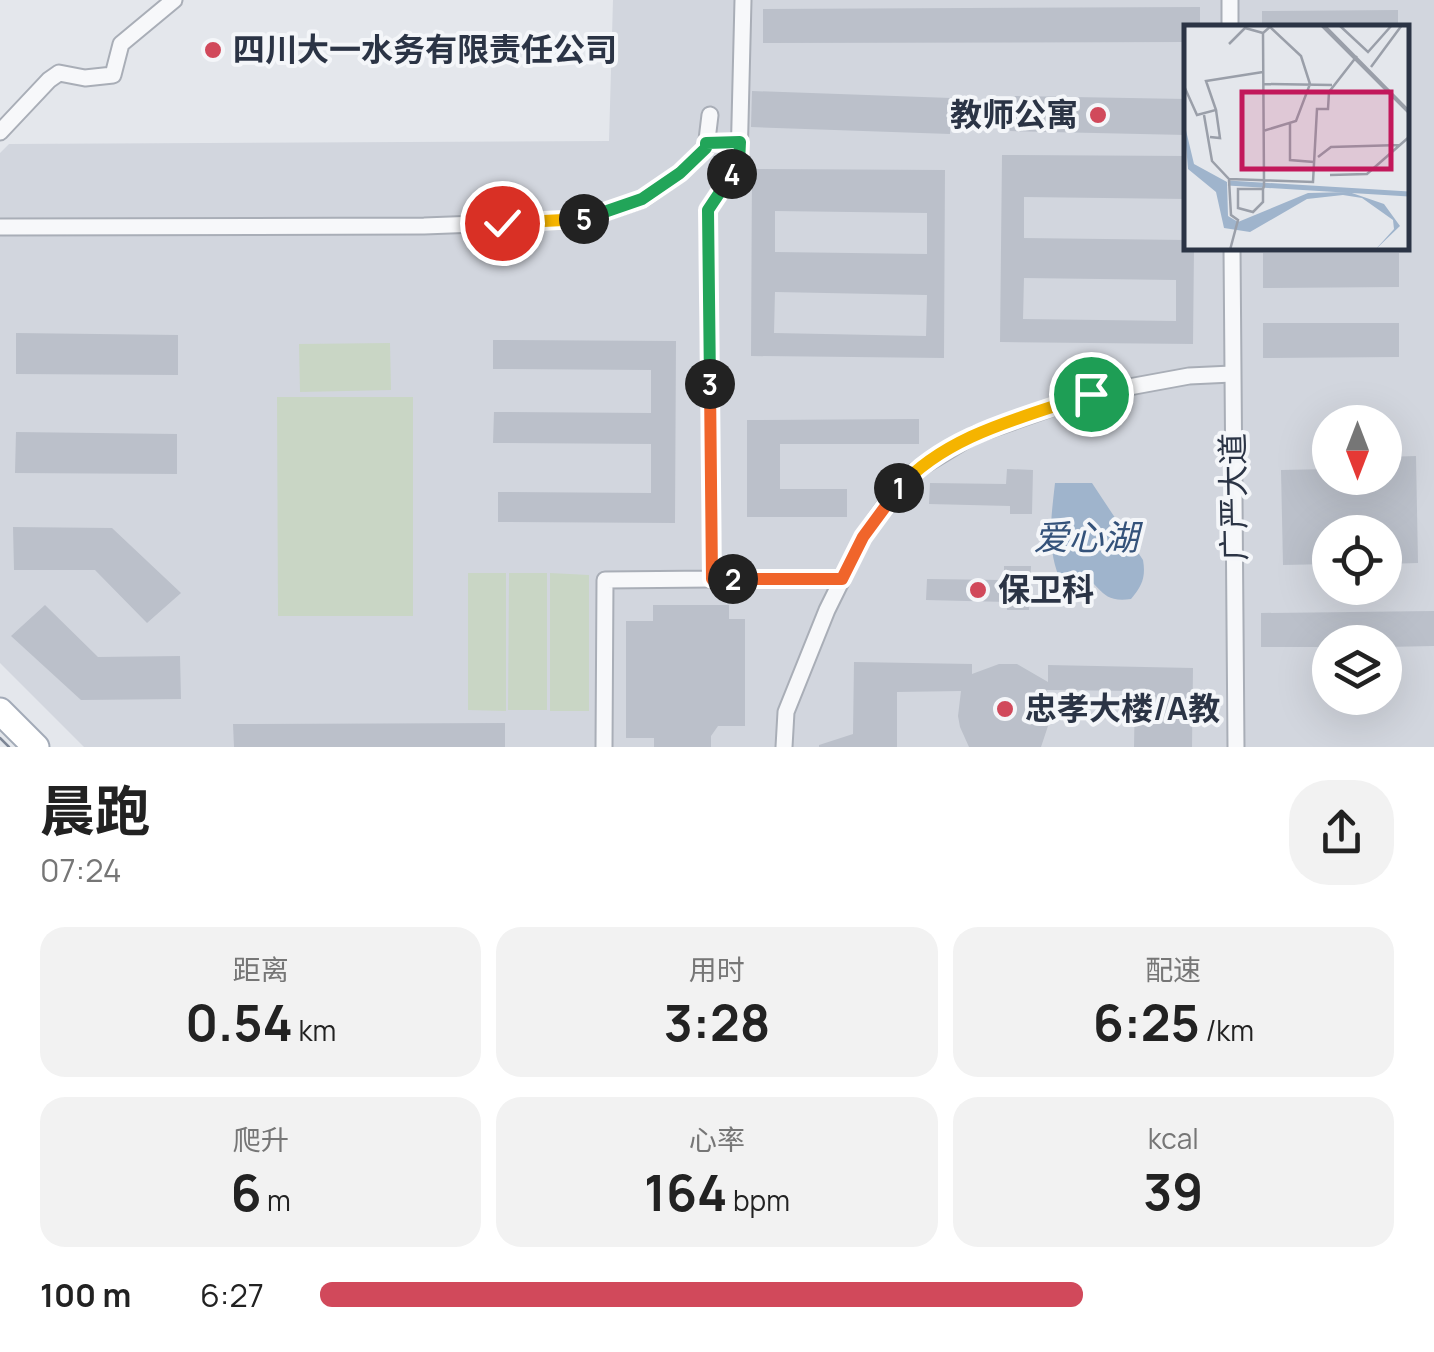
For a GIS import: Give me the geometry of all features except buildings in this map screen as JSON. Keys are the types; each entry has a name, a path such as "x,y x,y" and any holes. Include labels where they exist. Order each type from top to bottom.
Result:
{"main road":[{"path":"0,711 36,747"}],"street":[{"path":"0,132 60,73 85,78 114,75 122,44 174,0"},
{"path":"712,579 708,210 739,163 743,0"},
{"path":"0,227 424,226 580,220 642,199 680,173 706,148 710,114"},
{"path":"706,143 740,142"},
{"name":"广严大道","path":"1232,250 1236,747"},
{"path":"784,747 786,712 827,610 863,537 915,471 974,435 1091,394 1189,376 1232,374"},
{"path":"604,747 605,580 842,579"}],"shaded area":[{"path":"613,0 1434,0 1434,747 84,747 0,663 0,153 9,144 609,141"}],"green space":[{"path":"390,343 391,390 300,392 299,344"},
{"path":"277,397 413,397 413,616 278,616"},
{"path":"468,573 506,573 506,711 468,710"},
{"path":"509,573 547,573 547,710 508,710"},
{"path":"550,573 589,575 589,711 550,711"}],"water":[{"name":"爱心湖","path":"1055,483 1092,483 1143,560 1142,581 1131,599 1111,598 1076,575 1062,584 1052,547"}],"tram line":[{"path":"0,738 9,747"}],"place":[{"name":"四川大一水务有限责任公司","path":"213,50"},
{"name":"教师公寓","path":"1098,115"},
{"name":"保卫科","path":"978,590"},
{"name":"忠孝大楼/A教","path":"1005,709"}],"route":[{"path":"502,223 580,220 642,199 680,173 706,148 706,143 740,142 739,163 708,210 712,579 842,579 863,537 915,471 974,435 1091,394"}]}
